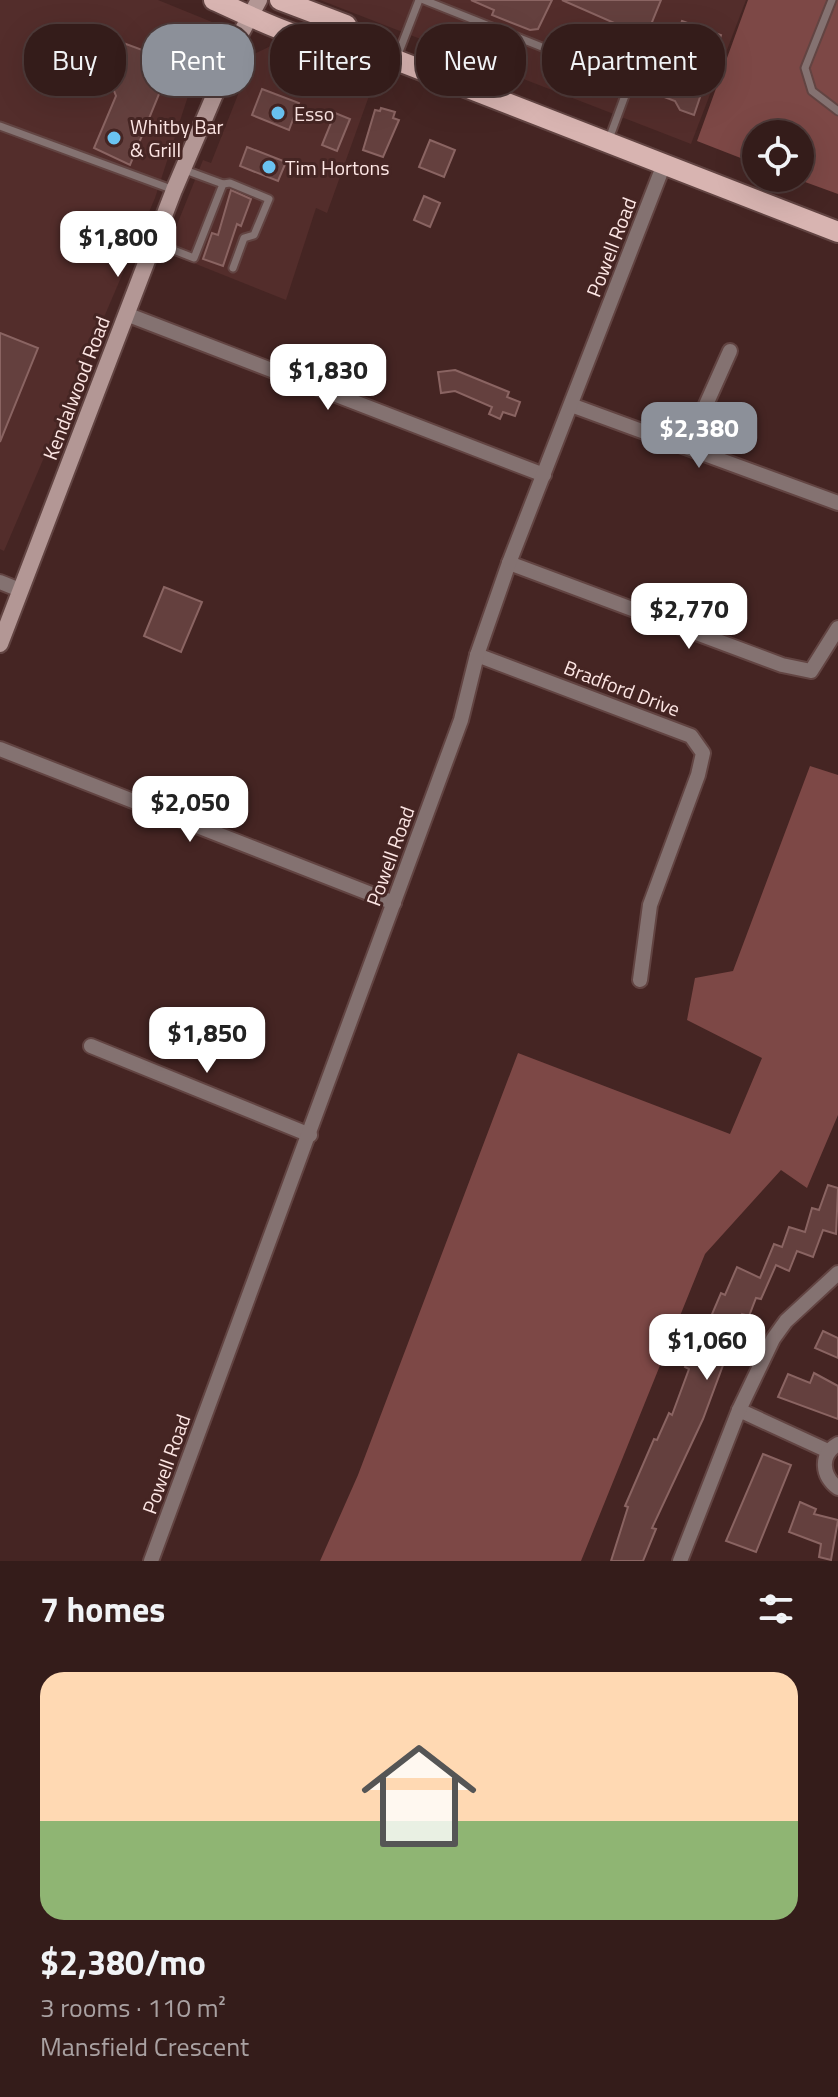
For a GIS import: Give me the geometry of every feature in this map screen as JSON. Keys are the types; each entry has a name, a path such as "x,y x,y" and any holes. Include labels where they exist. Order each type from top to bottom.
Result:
{"main road":[{"path":"214,0 254,8 289,24"},
{"path":"280,0 343,24"},
{"path":"400,61 838,232"}],"street":[{"name":"Kendalwood Road","path":"0,644 153,242 254,8"},
{"name":"Powell Road","path":"151,1561 461,720 477,655 509,563 664,164"},
{"path":"126,314 544,475"},
{"path":"688,445 730,351"},
{"path":"571,405 688,445 838,503"},
{"path":"509,563 782,665 811,671 838,628"},
{"path":"0,582 20,590"},
{"name":"Bradford Drive","path":"477,655 691,736 703,753 698,775 650,905 640,980"},
{"path":"0,749 394,903"},
{"path":"91,1046 310,1135"},
{"path":"680,1561 739,1410 773,1339 786,1321 838,1273"},
{"path":"739,1410 833,1447 825,1473 838,1488"}],"lane":[{"path":"400,50 421,0 630,82 608,142"},
{"path":"832,0 805,68 812,91 838,111"},
{"path":"0,126 174,190"},
{"path":"183,169 269,199 254,235 244,238 233,268"},
{"path":"153,242 194,258 223,184"}],"shaded area":[{"path":"0,0 158,0 212,22 142,24 142,96 188,96 155,198 4,551 0,549"},
{"path":"320,0 746,0 725,55 725,24 542,24 542,86 526,80 526,24 416,24 416,37 400,31 400,24 382,24"},
{"path":"748,0 838,0 838,194 814,185 814,120 742,120 742,159 697,141 713,96 725,96 725,64"},
{"path":"270,46 270,96 369,96 327,213 316,208 286,300 166,252 203,160 211,163 237,96 254,96 254,54"},
{"path":"567,96 709,96 691,144"},
{"path":"810,766 838,775 838,1115 807,1188 781,1170 705,1254 581,1561 320,1561 358,1475 518,1053 730,1134 762,1058 687,1020 695,978 733,971"}],"building":[{"path":"471,0 552,0 538,29 530,30 526,28 526,24 515,24 492,15 494,10"},
{"path":"562,0 661,0 651,24 616,24"},
{"path":"126,44 142,50 142,96 158,96 130,165 94,148 116,96 126,96"},
{"path":"262,89 270,92 270,96 280,96 299,103 289,130 252,115"},
{"path":"661,96 700,96 694,115 680,110 675,101"},
{"path":"381,108 395,112 393,118 399,120 383,157 363,150 375,110 380,111"},
{"path":"335,113 350,119 337,151 322,145"},
{"path":"430,140 455,150 444,177 419,167"},
{"path":"247,147 286,162 278,181 240,166"},
{"path":"231,190 251,199 241,226 237,224 223,266 203,259 212,233 218,235"},
{"path":"424,196 440,203 430,227 414,220"},
{"path":"0,333 38,348 0,442"},
{"path":"455,370 509,392 507,397 520,402 515,416 503,412 500,419 489,414 492,407 455,391 441,393 438,372"},
{"path":"164,587 202,602 181,652 144,636"},
{"path":"828,1185 838,1188 836,1234 823,1230 813,1257 797,1251 789,1271 776,1265 761,1299 756,1298 749,1316 742,1314 703,1419 652,1528 656,1529 643,1561 611,1561 628,1507 625,1506 654,1439 657,1440 669,1413 672,1415 697,1336 707,1318 710,1319 721,1293 725,1295 737,1267 760,1278 774,1244 782,1247 789,1227 805,1232 812,1208 819,1210"},
{"path":"823,1331 838,1338 838,1358 815,1348"},
{"path":"814,1373 838,1386 838,1419 778,1397 788,1374 810,1383"},
{"path":"763,1454 791,1465 756,1552 726,1541"},
{"path":"800,1502 816,1509 814,1514 838,1520 831,1560 819,1557 821,1544 789,1532"}],"place":[{"name":"Esso","path":"278,113"},
{"name":"Whitby Bar & Grill","path":"114,138"},
{"name":"Tim Hortons","path":"269,167"}]}
